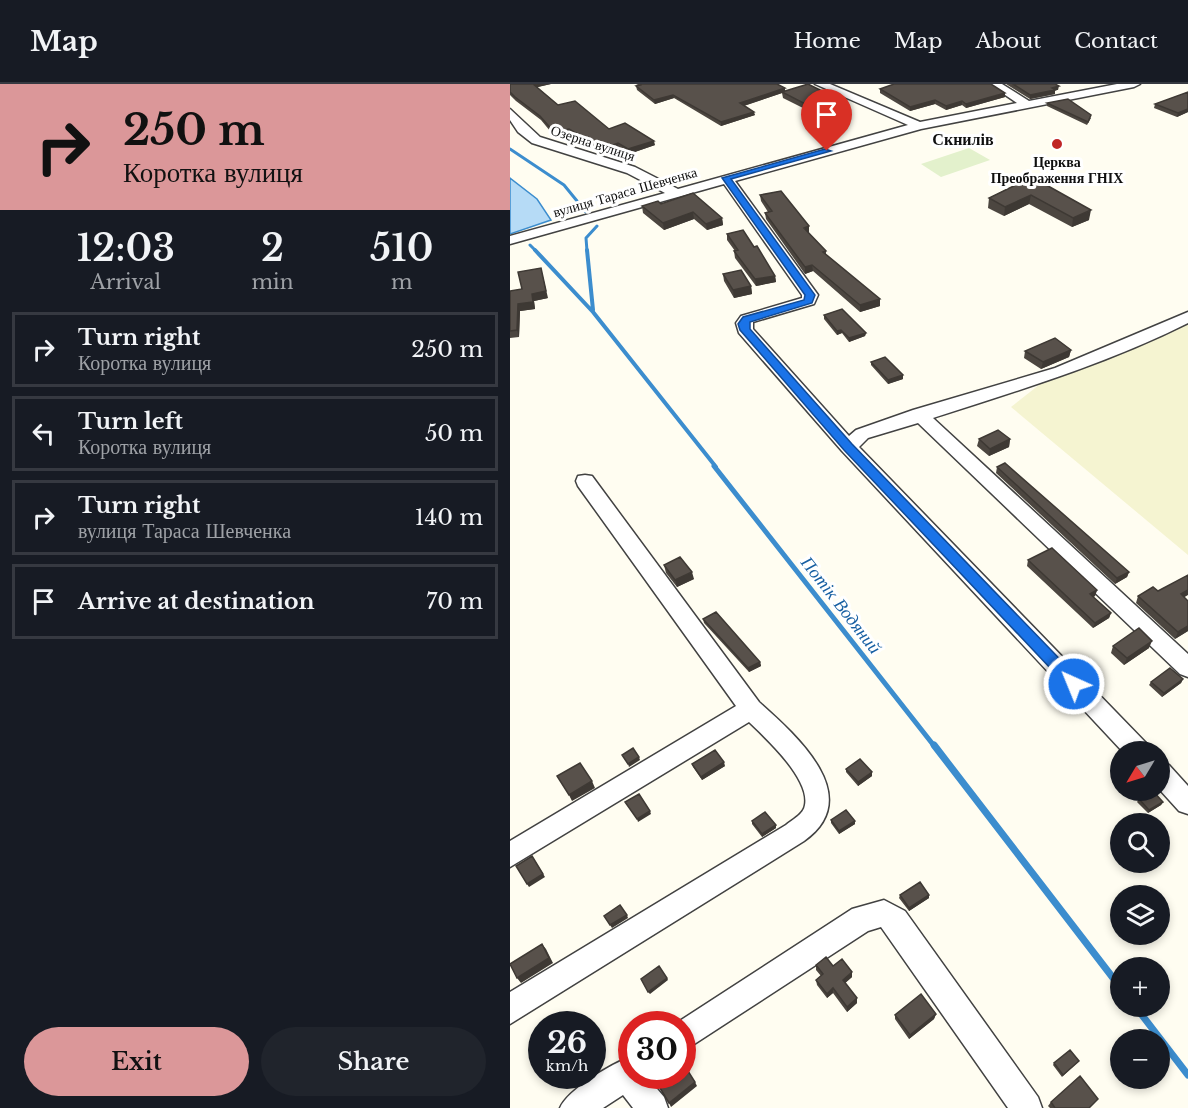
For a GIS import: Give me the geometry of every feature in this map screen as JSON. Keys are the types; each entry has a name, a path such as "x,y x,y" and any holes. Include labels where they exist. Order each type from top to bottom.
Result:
{"street":[{"path":"821,84 919,126"},
{"path":"995,84 1027,105"},
{"name":"вулиця Тараса Шевченка","path":"510,240 919,126 1134,84"},
{"name":"Озерна вулиця","path":"510,112 522,129 536,140 631,170 675,193"},
{"path":"726,178 810,295 809,301 747,320 744,324 745,330 848,447 1129,741"},
{"path":"848,447 862,434 919,414 1061,372 1139,341 1188,317"},
{"path":"919,414 1188,668"},
{"path":"510,1009 810,822 818,806 818,790 780,735 751,709 585,481"},
{"path":"510,855 751,709"},
{"path":"1170,784 1188,803"},
{"path":"696,1028 862,919 884,914 895,921 1027,1108"},
{"path":"574,1108 618,1079"},
{"path":"640,1089 653,1108"}],"green space":[{"path":"969,148 990,160 941,177 921,164"},
{"path":"1188,312 1188,555 1011,407 1044,381"}],"water":[{"path":"510,178 537,199 551,220 510,234"}],"building":[{"path":"510,84 533,84 558,105 575,101 609,129 625,123 654,141 628,149 618,143 603,149 569,129 554,132 540,116 510,92"},
{"path":"641,84 777,84 785,88 740,103 754,112 721,122 673,95 654,100 636,86"},
{"path":"808,84 836,98 811,107 782,92"},
{"path":"894,84 991,84 1005,93 966,104 962,101 946,106 935,100 910,107 880,89"},
{"path":"1013,84 1055,84 1059,86 1052,88 1055,90 1030,95"},
{"path":"1188,92 1188,109 1178,113 1155,104"},
{"path":"1068,99 1091,115 1088,122 1047,103"},
{"path":"1032,177 1091,210 1073,218 1031,195 1005,207 989,198"},
{"path":"781,191 809,226 804,228 826,251 823,252 880,299 860,305 812,265 805,267 765,213 772,211 760,195"},
{"path":"693,193 722,218 706,224 693,212 663,223 642,206 658,201 661,204"},
{"path":"743,230 754,247 757,246 775,276 755,279 734,251 738,250 727,234"},
{"path":"541,268 546,291 532,294 533,302 518,304 517,330 510,331 510,291 522,289 518,272"},
{"path":"741,270 751,286 733,290 723,274"},
{"path":"842,309 866,333 849,338 841,330 837,331 824,315"},
{"path":"1055,338 1071,350 1043,362 1025,351"},
{"path":"885,357 903,375 888,380 871,362"},
{"path":"998,430 1010,439 990,449 979,439"},
{"path":"1005,463 1129,572 1117,578 997,467"},
{"path":"1052,548 1097,590 1090,594 1111,613 1095,623 1028,560"},
{"path":"680,557 692,572 675,580 664,565"},
{"path":"1188,575 1188,590 1181,594 1188,601 1188,626 1178,632 1138,596 1153,587 1158,591"},
{"path":"716,612 760,662 748,668 703,619"},
{"path":"1139,628 1152,641 1127,658 1113,646"},
{"path":"1170,668 1183,679 1164,693 1151,682"},
{"path":"633,748 639,757 628,764 622,755"},
{"path":"715,750 724,762 701,777 692,764"},
{"path":"860,759 872,772 858,782 846,769"},
{"path":"580,763 592,781 569,795 557,776"},
{"path":"639,794 650,811 637,819 625,802"},
{"path":"1141,801 1163,802 1149,810"},
{"path":"846,810 855,821 839,831 831,820"},
{"path":"765,812 776,825 762,834 752,821"},
{"path":"532,856 543,874 527,884 516,866"},
{"path":"920,882 929,895 909,908 900,895"},
{"path":"620,905 627,915 610,925 604,916"},
{"path":"542,944 549,958 517,978 510,964"},
{"path":"826,957 833,966 842,959 852,972 843,980 857,998 847,1007 833,988 827,994 816,980 823,974 816,965"},
{"path":"659,966 667,978 648,992 641,979"},
{"path":"921,994 936,1014 910,1035 895,1015"},
{"path":"1070,1050 1079,1061 1063,1075 1054,1063"},
{"path":"1080,1076 1098,1099 1089,1108 1055,1108 1051,1102"},
{"path":"661,1089 686,1089 669,1103"}],"waterway":[{"name":"Потік Водяний","path":"510,149 564,185 586,212"},
{"name":"Потік Водяний","path":"587,251 586,238 597,226"},
{"path":"530,245 535,250"},
{"name":"Потік Водяний","path":"535,250 593,312 716,467"},
{"name":"Потік Водяний","path":"587,250 593,310"},
{"name":"Потік Водяний","path":"714,466 935,747"},
{"name":"Потік Водяний","path":"934,745 1110,974"},
{"name":"Потік Водяний","path":"1143,1017 1188,1075"}],"place":[{"name":"Церква Преображення ГНІХ","path":"1057,144"}],"district":[{"name":"Скнилів","path":"963,139"}],"route":[{"path":"827,151 726,178 810,295 809,301 747,320 744,324 745,330 848,447 1074,684"}]}
